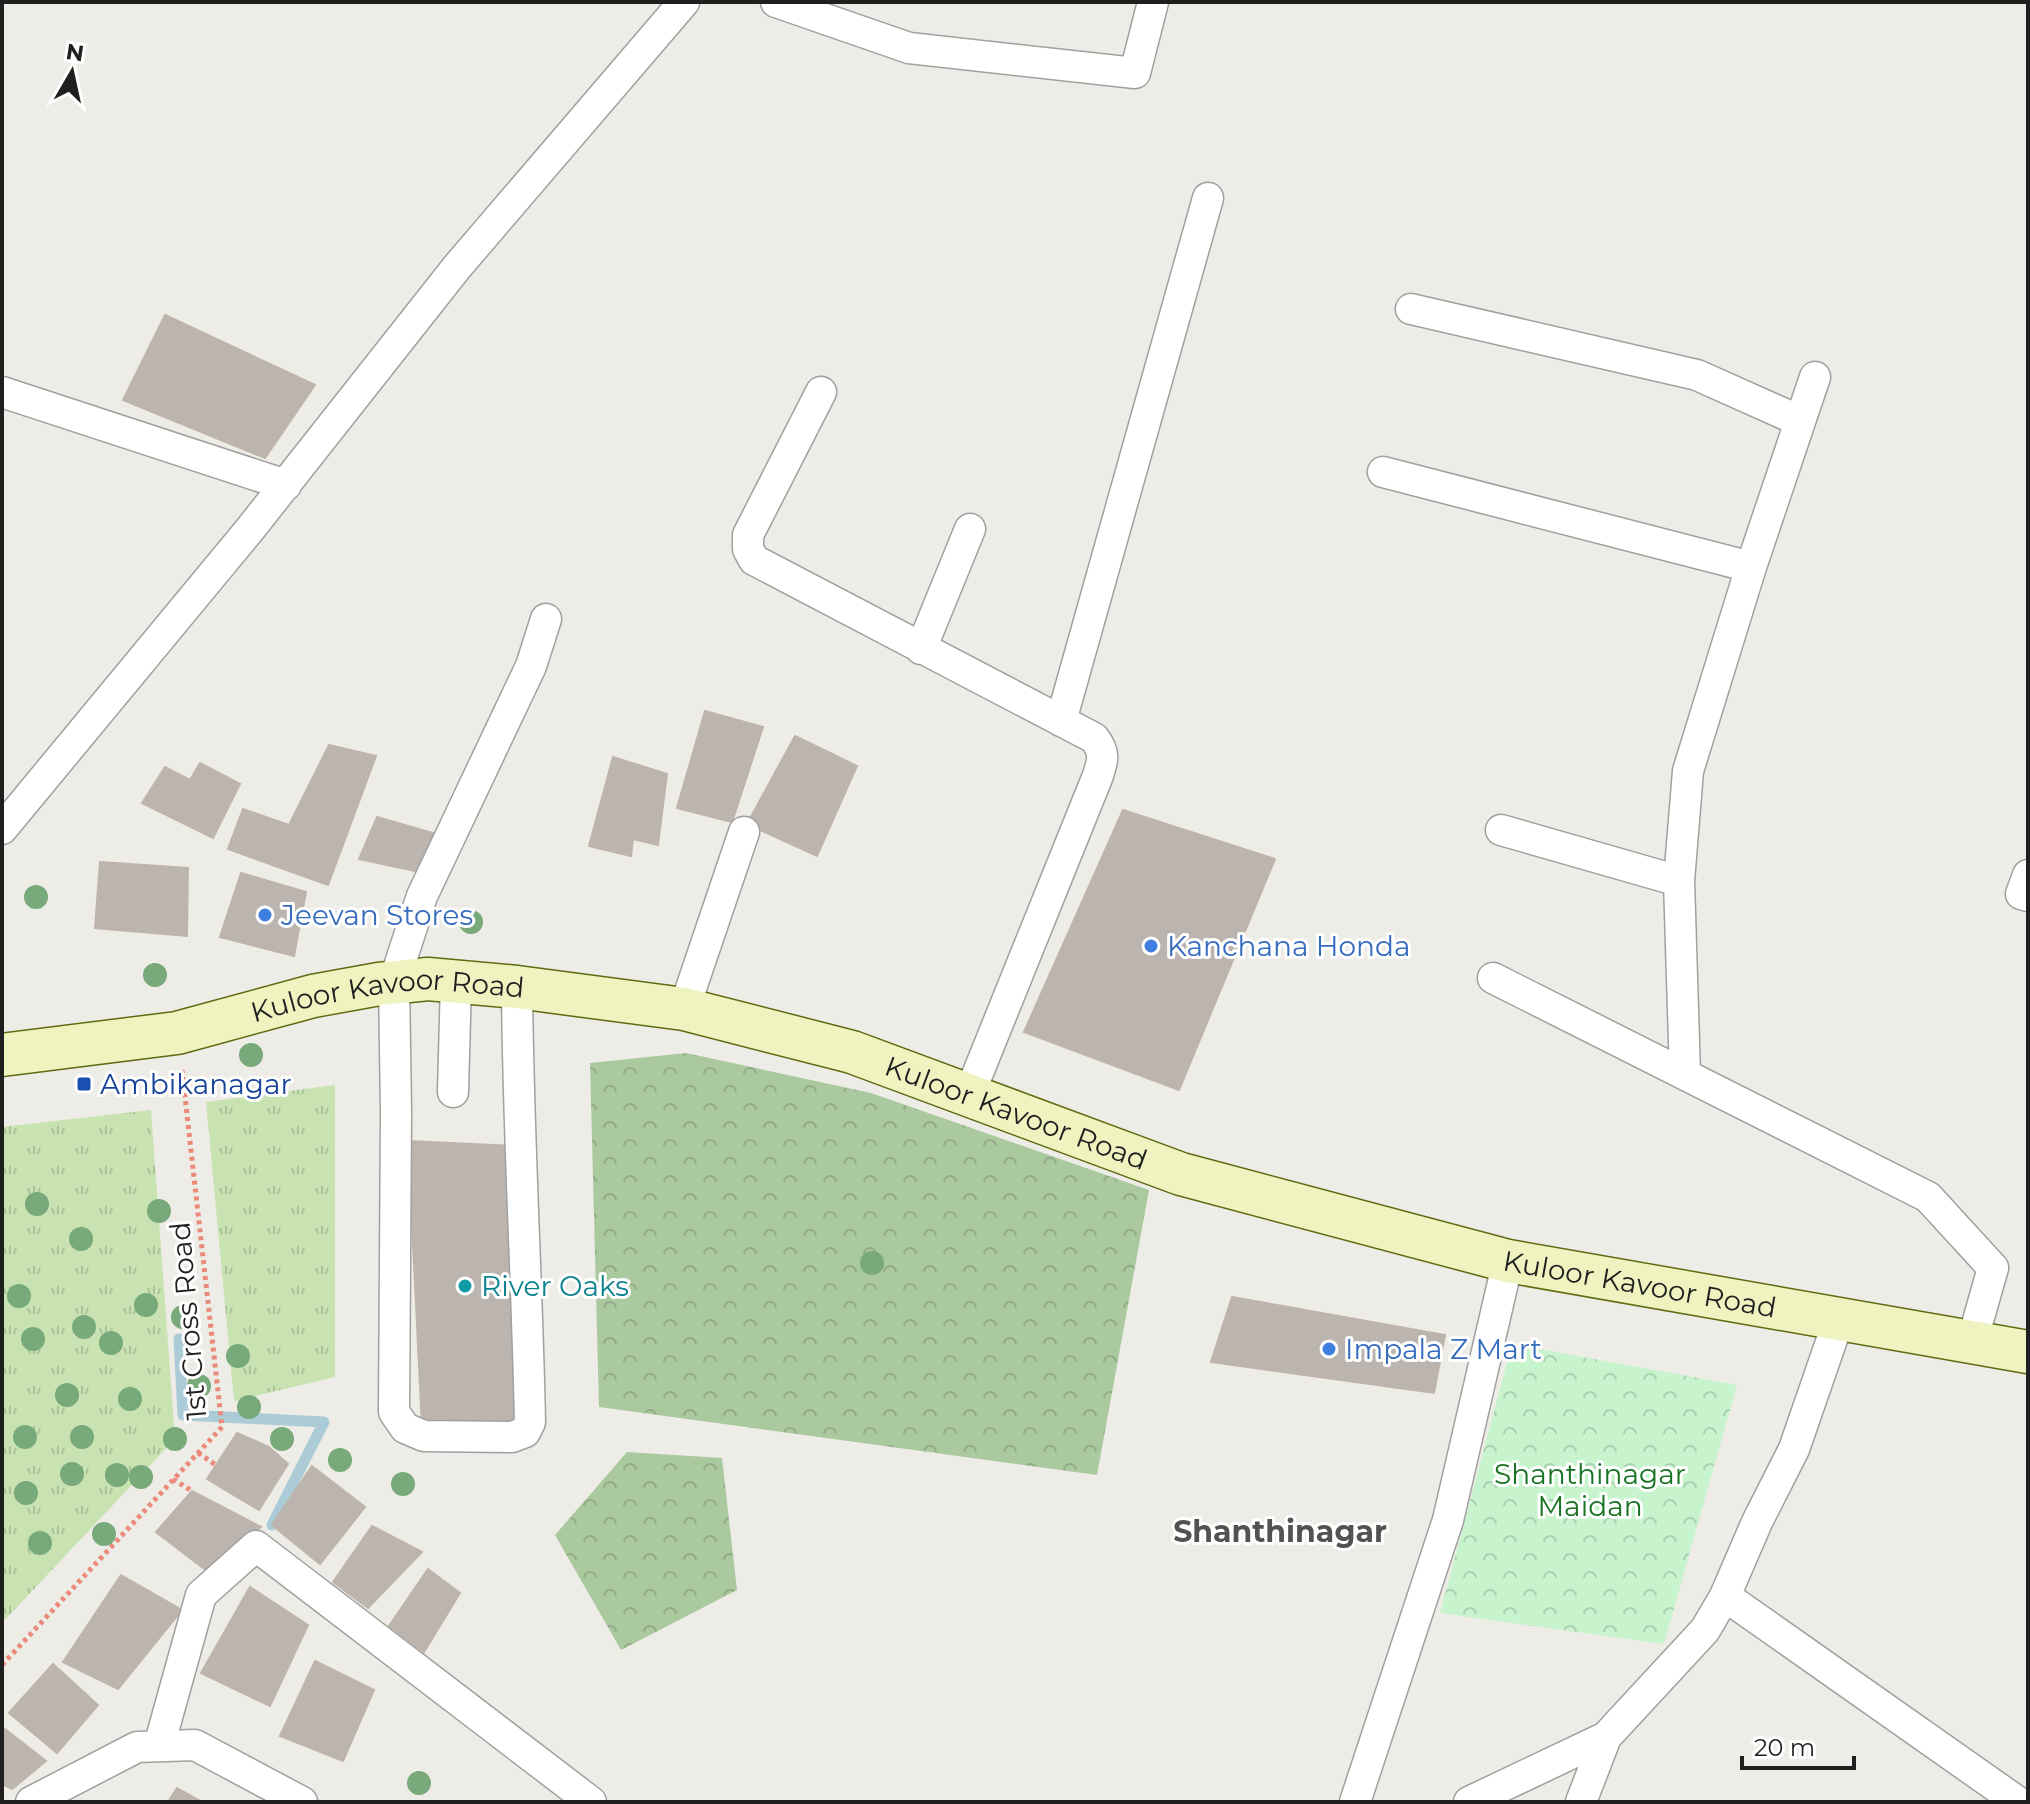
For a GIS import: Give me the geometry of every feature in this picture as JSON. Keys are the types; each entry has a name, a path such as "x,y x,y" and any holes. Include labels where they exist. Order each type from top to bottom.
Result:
{"main road":[{"name":"Kuloor Kavoor Road","path":"2,1055 177,1033 313,996 428,979 517,987 684,1009 852,1052 1181,1174 1508,1261 2028,1352"}],"street":[{"path":"2,829 286,485 457,267 684,2"},
{"path":"776,2 909,48 1135,73 1153,2"},
{"path":"1061,721 1208,198"},
{"path":"1411,309 1697,375 1800,421"},
{"path":"1685,1074 1679,881 1688,771 1751,567 1815,377"},
{"path":"2,392 286,485"},
{"path":"821,392 748,535 748,549 754,560 1094,738 1103,749 1104,759 969,1095"},
{"path":"1383,472 1751,567"},
{"path":"921,649 970,529"},
{"path":"517,987 518,1117 527,1272 530,1422 525,1432 512,1437 424,1436 405,1428 394,1412 394,982 422,896 531,666 546,619"},
{"path":"1501,830 1679,881"},
{"path":"684,1009 744,832"},
{"path":"2028,875 2021,894 2028,896"},
{"path":"1493,978 1928,1197 1993,1268 1972,1342"},
{"path":"453,1092 456,981"},
{"path":"1355,1802 1448,1520 1508,1261"},
{"path":"1581,1802 1606,1737 1705,1630 1725,1596 1757,1522 1794,1449 1839,1319"},
{"path":"159,1746 201,1595 256,1546 591,1802"},
{"path":"1725,1596 2018,1802"},
{"path":"1469,1802 1606,1737"},
{"path":"31,1802 137,1747 195,1745 302,1802"}],"path":[{"name":"1st Cross Road","path":"2,1665 222,1427 177,1033"},
{"path":"198,1453 216,1465"},
{"path":"173,1479 192,1491"}],"green space":[{"path":"686,1053 871,1093 1149,1190 1097,1475 599,1407 590,1063"},
{"path":"335,1085 335,1377 234,1401 206,1102"},
{"path":"151,1110 175,1439 2,1623 2,1127"},
{"name":"Shanthinagar Maidan","path":"1512,1344 1737,1385 1664,1644 1440,1613"},
{"path":"627,1452 722,1458 737,1590 621,1650 555,1535"}],"building":[{"path":"165,315 315,385 265,458 123,400"},
{"path":"705,711 763,727 732,822 677,808"},
{"path":"795,736 857,766 817,856 747,824"},
{"path":"329,745 376,756 328,885 228,849 243,809 289,825"},
{"path":"613,757 667,774 658,845 633,839 631,856 589,846"},
{"path":"200,763 240,784 213,838 142,803 165,767 190,780"},
{"name":"Kanchana Honda","path":"1123,810 1275,859 1179,1090 1024,1032"},
{"path":"377,817 436,834 425,873 359,859"},
{"path":"100,862 188,868 187,936 95,928"},
{"name":"Jeevan Stores","path":"241,873 306,892 294,956 220,937"},
{"name":"River Oaks","path":"408,1141 514,1146 516,1428 422,1427"},
{"name":"Impala Z Mart","path":"1232,1297 1445,1335 1434,1393 1211,1362"},
{"path":"237,1433 269,1447 288,1464 259,1510 207,1479"},
{"path":"312,1466 365,1507 320,1564 272,1525"},
{"path":"192,1491 261,1527 207,1571 156,1532"},
{"path":"372,1526 422,1552 368,1608 333,1582"},
{"path":"428,1569 460,1593 424,1652 389,1626"},
{"path":"121,1575 182,1610 118,1689 63,1662"},
{"path":"250,1587 308,1625 270,1706 201,1673"},
{"path":"315,1661 374,1690 343,1761 280,1736"},
{"path":"53,1664 98,1705 57,1753 9,1713"},
{"path":"5,1729 46,1761 12,1789 2,1784 2,1732"},
{"path":"177,1788 202,1802 168,1802"}],"waterway":[{"path":"179,1339 183,1415 324,1422 272,1525"}],"place":[{"name":"Jeevan Stores","path":"265,915"},
{"name":"Kanchana Honda","path":"1151,946"},
{"name":"Ambikanagar","path":"84,1084"},
{"name":"River Oaks","path":"465,1286"},
{"name":"Impala Z Mart","path":"1329,1349"}],"district":[{"name":"Shanthinagar","path":"1280,1532"}]}
